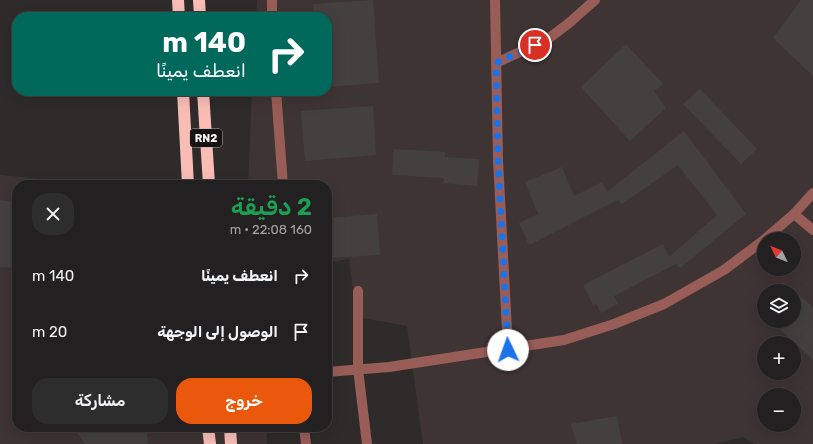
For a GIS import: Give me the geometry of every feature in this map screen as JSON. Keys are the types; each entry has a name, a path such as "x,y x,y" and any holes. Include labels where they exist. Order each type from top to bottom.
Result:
{"highway":[{"path":"178,0 178,12"},
{"path":"199,0 200,12"},
{"name":"RN2","path":"183,96 188,180"},
{"name":"RN2","path":"203,96 209,180"},
{"path":"209,432 210,444"},
{"path":"230,432 231,444"}],"street":[{"path":"272,0 272,12"},
{"path":"496,0 498,160 508,350"},
{"path":"496,63 548,39 595,0"},
{"path":"276,96 283,180"},
{"path":"772,232 794,214 813,193"},
{"path":"794,214 813,230"},
{"path":"332,372 389,367 508,350 564,340 614,324 664,304 724,270 757,244"},
{"path":"358,291 358,369 367,444"},
{"path":"305,432 306,444"}],"shaded area":[{"path":"257,0 813,0 813,444 754,444 743,437 716,444 423,444 407,326 357,317 349,259 332,262 332,180 248,180 252,96 332,96 332,12 256,12"},
{"path":"0,175 54,180 12,180 12,432 266,432 267,444 0,444"}],"building":[{"path":"373,0 379,83 332,87 332,12 314,12 313,4"},
{"path":"801,0 813,0 813,76 773,38"},
{"path":"626,44 663,84 654,91 666,108 630,141 581,87"},
{"path":"700,89 757,149 741,164 683,104"},
{"path":"373,106 376,155 305,161 301,111"},
{"path":"684,131 746,214 680,268 676,264 614,296 618,304 601,313 596,304 593,305 583,285 663,244 669,257 717,215 678,165 622,204 618,200 529,245 519,223 538,214 525,182 562,167 574,196 602,182 607,192"},
{"path":"394,149 445,152 445,157 479,159 477,186 443,183 444,178 392,175"},
{"path":"0,200 12,201 12,268 0,267"},
{"path":"377,214 380,255 332,258 332,218"},
{"path":"801,297 813,307 813,360 801,349 801,336 787,336 779,328 801,328"},
{"path":"617,416 622,444 577,444 571,424"},
{"path":"77,432 147,432 148,444 85,444"}],"route":[{"path":"508,350 498,160 496,63 535,45"}]}
